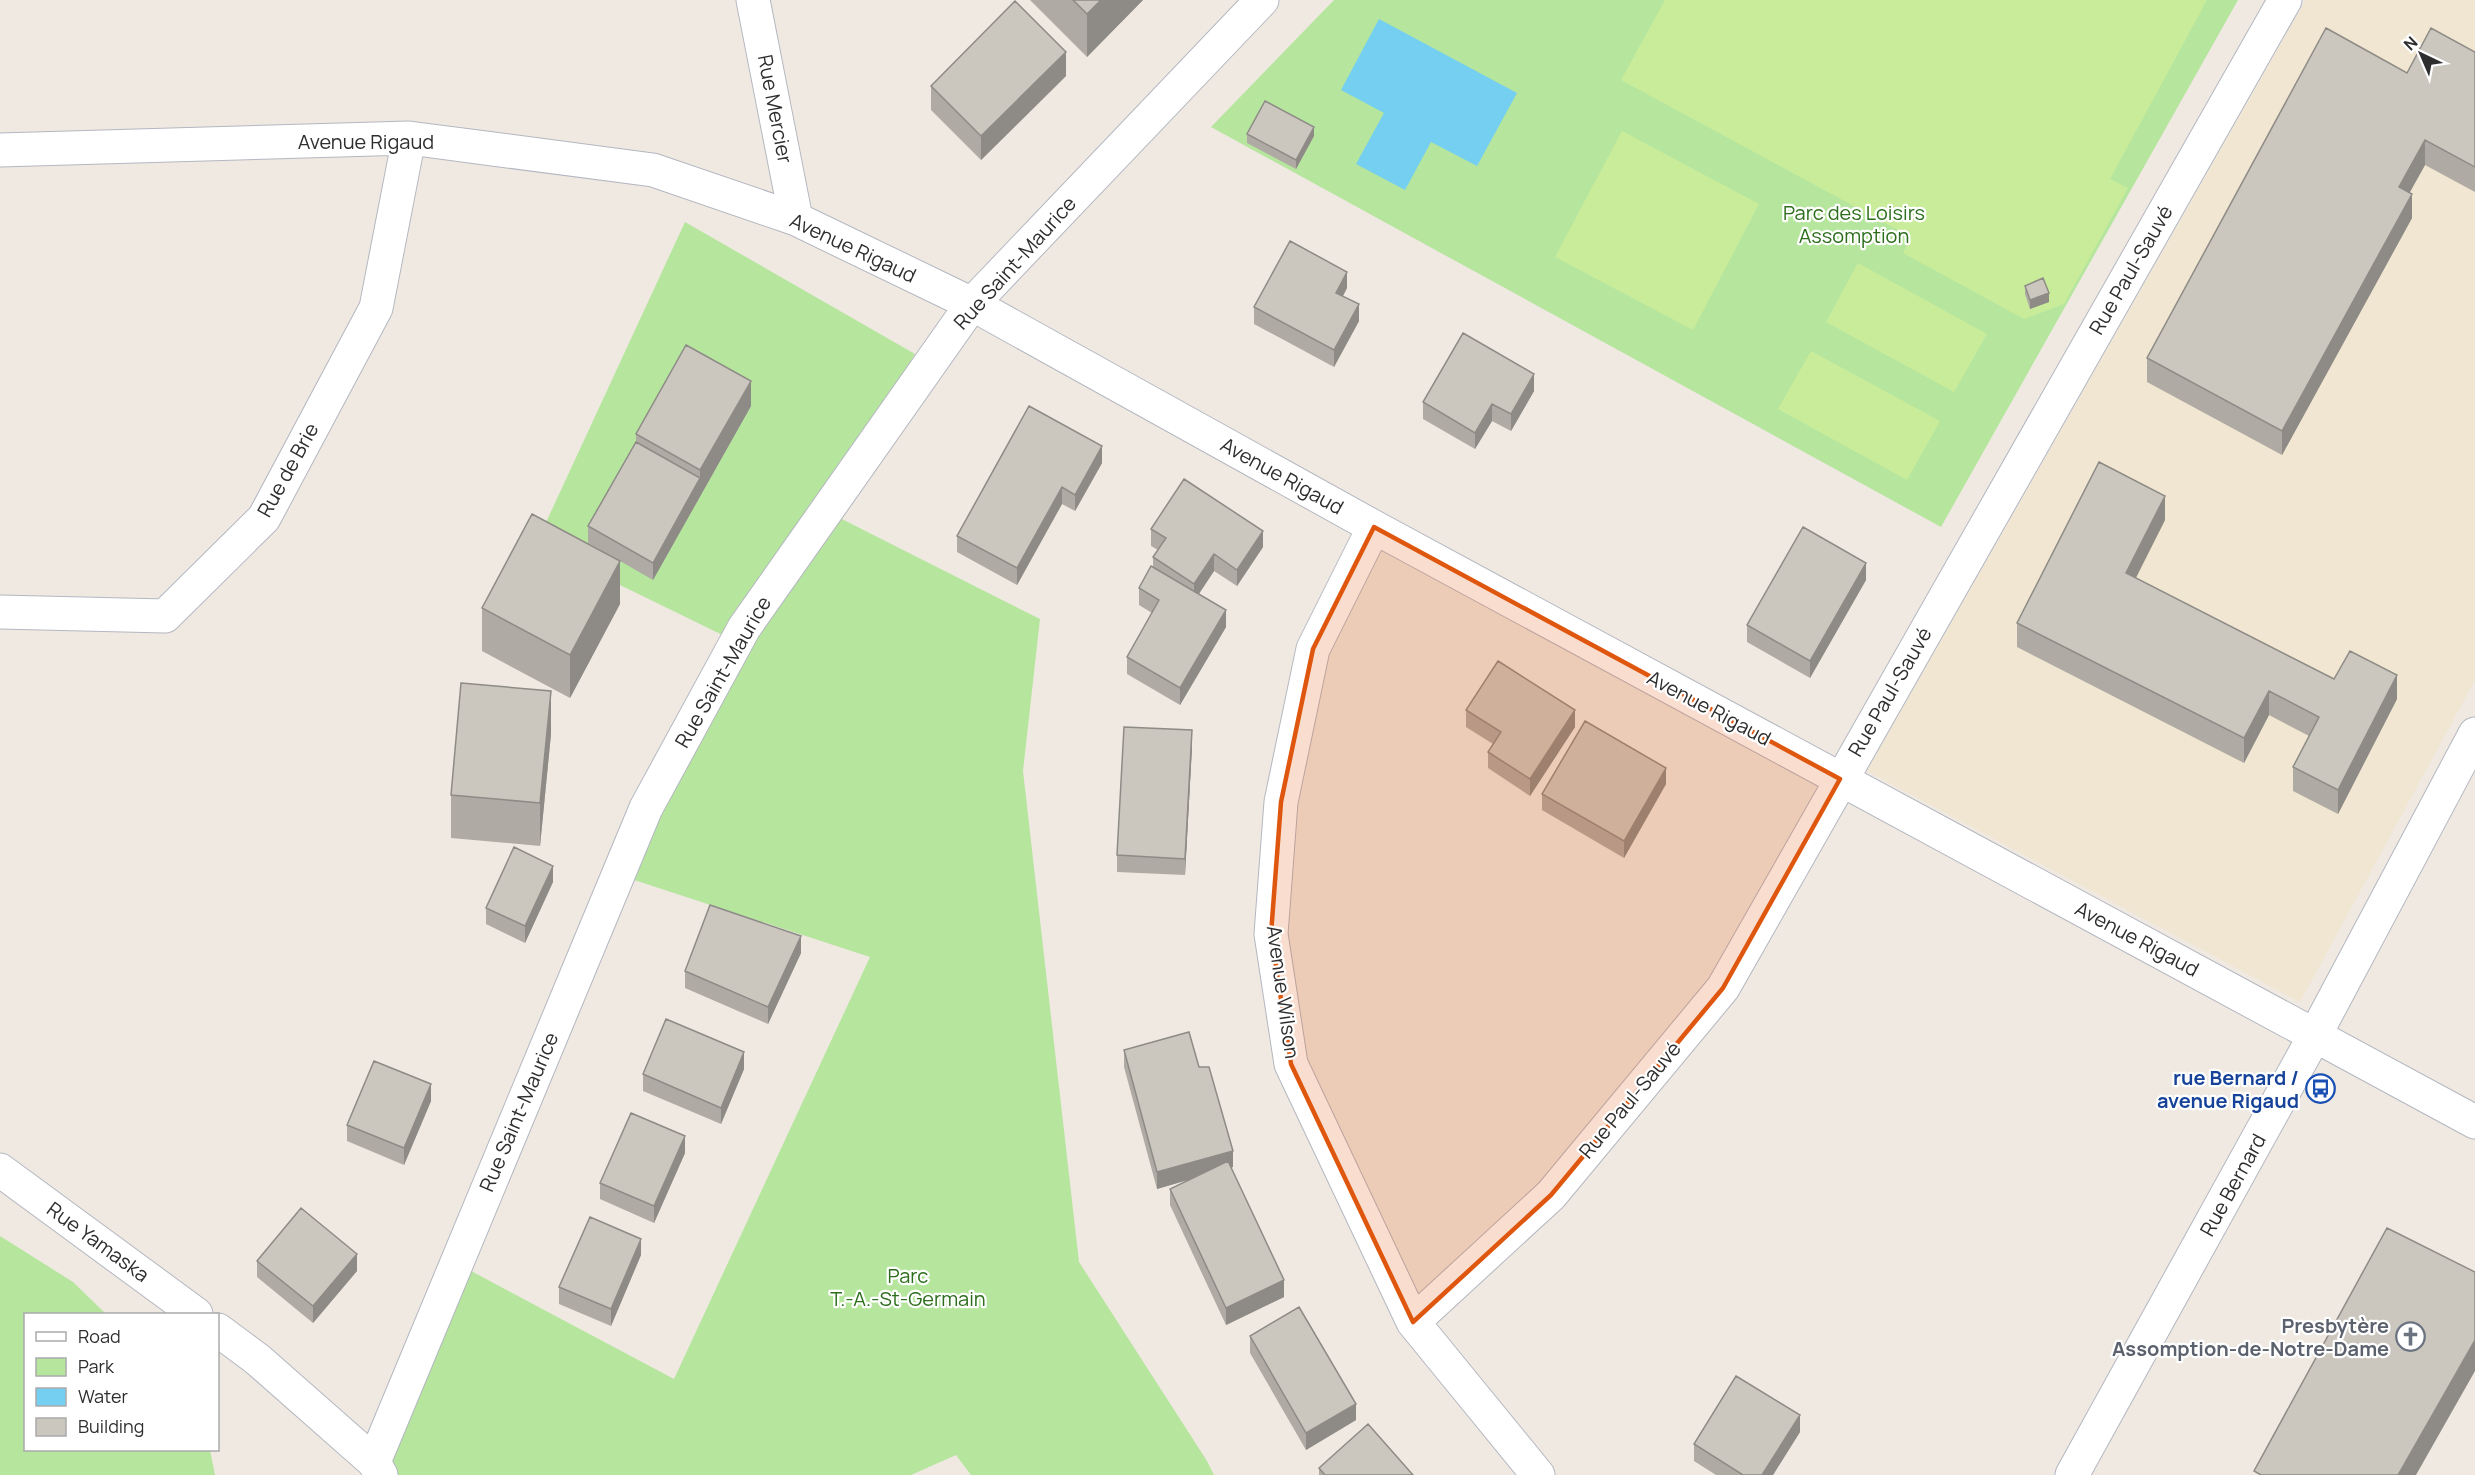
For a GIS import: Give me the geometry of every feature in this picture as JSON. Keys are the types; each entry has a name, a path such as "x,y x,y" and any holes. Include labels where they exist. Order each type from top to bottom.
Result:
{"street":[{"name":"Rue Mercier","path":"753,0 796,219"},
{"name":"Rue Saint-Maurice","path":"377,1468 646,808 744,628 972,304 1262,0"},
{"name":"Rue Paul-Sauvé","path":"1413,1322 1551,1195 1723,988 2285,0"},
{"name":"Avenue Rigaud","path":"0,150 409,138 652,170 796,219 972,304 1374,527 2475,1122"},
{"name":"Rue de Brie","path":"0,612 165,616 264,518 376,308 409,138"},
{"name":"Avenue Wilson","path":"1374,527 1313,649 1281,802 1271,934 1291,1064 1413,1322 1538,1475"},
{"name":"Rue Bernard","path":"2072,1475 2315,1035 2475,734"},
{"name":"Rue Yamaska","path":"0,1170 195,1313"},
{"path":"219,1331 257,1359 377,1468"}],"highlighted area":[{"path":"1374,527 1840,779 1723,988 1551,1195 1413,1322 1291,1064 1271,934 1281,802 1313,649"}],"shaded area":[{"path":"2306,0 2475,0 2475,680 2300,1002 1867,771"}],"green space":[{"name":"Parc des Loisirs Assomption","path":"1334,0 2238,0 1941,527 1211,127"},
{"path":"1665,0 2207,0 2110,179 2128,188 2064,304 2024,319 1903,253 1911,237 1621,80"},
{"path":"1622,131 1759,204 1693,330 1555,257"},
{"name":"Parc T.-A.-St-Germain","path":"685,222 915,354 820,508 1040,619 1023,771 1079,1262 1214,1475 971,1475 956,1455 911,1475 382,1475 456,1263 674,1379 870,957 625,877 745,646 536,544"},
{"path":"1858,263 1987,334 1954,392 1826,322"},
{"path":"1811,351 1940,421 1907,480 1778,409"},
{"path":"0,1236 73,1282 105,1313 24,1313 24,1451 210,1451 215,1475 0,1475"}],"water":[{"path":"1379,19 1517,93 1477,166 1431,142 1405,190 1356,164 1384,113 1341,90"}],"building":[{"path":"1073,0 1101,0 1087,14"},
{"path":"1015,1 1066,52 981,136 931,86"},
{"path":"2326,28 2407,73 2431,28 2475,52 2475,167 2425,140 2399,187 2412,194 2282,431 2147,358"},
{"path":"1265,101 1314,127 1296,160 1247,134"},
{"path":"1290,241 1347,272 1336,293 1359,304 1334,350 1254,307"},
{"path":"2043,278 2049,293 2030,300 2025,286"},
{"path":"1463,333 1534,374 1511,414 1492,404 1475,433 1423,402"},
{"path":"686,345 751,381 700,470 636,434"},
{"path":"1029,406 1102,446 1075,495 1062,487 1017,568 957,536"},
{"path":"636,442 700,478 653,563 588,526"},
{"path":"2099,462 2165,496 2126,573 2334,679 2350,651 2397,675 2338,790 2293,767 2319,717 2269,691 2244,738 2017,623"},
{"path":"1184,479 1263,531 1237,570 1214,554 1194,584 1153,557 1166,538 1151,529"},
{"path":"532,514 620,561 570,655 482,608"},
{"path":"1803,527 1866,563 1810,661 1747,625"},
{"path":"1151,566 1226,610 1180,688 1127,657 1159,600 1139,588"},
{"path":"1498,661 1575,710 1530,779 1488,752 1501,732 1466,710"},
{"path":"461,683 551,691 540,803 451,795"},
{"path":"1585,721 1666,768 1624,841 1542,794"},
{"path":"1124,727 1192,730 1185,859 1117,855"},
{"path":"514,847 553,866 525,926 486,908"},
{"path":"710,905 801,936 768,1007 685,971"},
{"path":"666,1019 744,1052 721,1108 643,1074"},
{"path":"1189,1032 1199,1067 1209,1067 1233,1151 1157,1172 1124,1050"},
{"path":"374,1061 431,1084 404,1148 347,1125"},
{"path":"631,1113 685,1136 654,1206 600,1183"},
{"path":"1228,1161 1284,1280 1226,1308 1170,1189"},
{"path":"301,1208 357,1254 313,1306 257,1261"},
{"path":"590,1217 641,1239 611,1309 559,1287"},
{"name":"Presbytère Assomption-de-Notre-Dame","path":"2387,1228 2475,1272 2475,1340 2398,1475 2261,1475 2254,1471"},
{"path":"1299,1307 1356,1404 1306,1433 1250,1336"},
{"path":"1736,1376 1800,1415 1762,1475 1743,1475 1694,1444"},
{"path":"1368,1424 1413,1475 1325,1475 1319,1468"}],"place":[{"name":"rue Bernard / avenue Rigaud","path":"2320,1089"},
{"name":"Presbytère Assomption-de-Notre-Dame","path":"2410,1337"}]}
